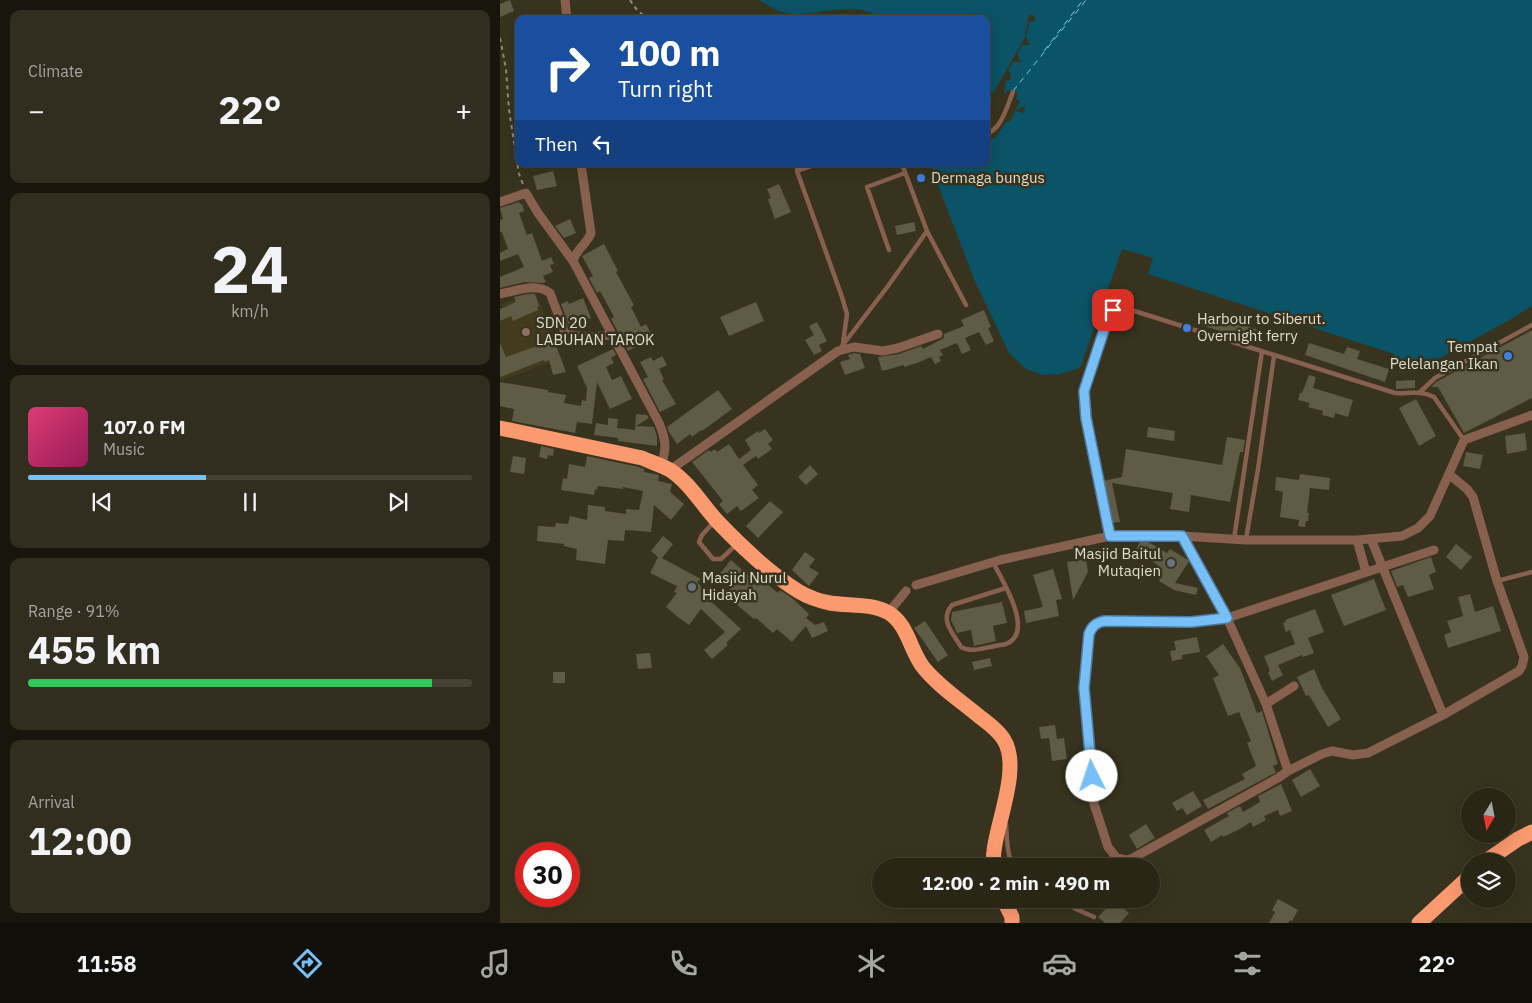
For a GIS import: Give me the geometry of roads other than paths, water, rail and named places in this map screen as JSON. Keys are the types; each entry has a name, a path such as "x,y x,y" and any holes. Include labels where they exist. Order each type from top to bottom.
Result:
{"highway":[{"path":"500,428 642,458 666,468 689,486 716,520 738,543 798,591 815,599 830,603 876,608 888,613 900,622 922,665 933,678 991,726 1004,740 1009,753 1010,767 994,858"},
{"path":"1498,853 1532,832"},
{"path":"1419,923 1461,884"},
{"path":"1008,908 1012,917 1012,923"}],"street":[{"path":"564,0 566,15"},
{"path":"573,261 577,250 590,237 591,233 581,167"},
{"path":"500,202 526,193 538,213 573,261 659,423 666,451 666,468"},
{"path":"500,294 532,288 546,290 550,293 564,330 568,334 586,337 611,335"},
{"path":"666,468 840,348 854,347 883,351 915,343 938,334"},
{"path":"916,585 992,562 1107,537 1182,536 1246,540 1357,540 1402,536 1418,528 1430,516 1450,475 1464,440 1532,415"},
{"path":"1434,550 1227,618 1191,622 1104,621 1097,623 1089,634 1084,688 1092,762 1094,804 1108,847 1116,857 1125,860 1131,859 1322,754 1332,751 1353,755 1368,753 1444,715 1519,671 1524,657 1497,581 1473,496 1450,475"},
{"path":"1182,536 1227,618 1266,704 1288,771"},
{"path":"1371,539 1444,715"},
{"path":"1357,540 1366,572"},
{"path":"888,613 906,591"},
{"path":"1266,704 1294,686"}],"lane":[{"path":"990,133 1002,120 1013,92"},
{"path":"797,167 796,171 847,314 840,348"},
{"path":"796,171 808,167"},
{"path":"903,167 927,231 966,305"},
{"path":"889,250 868,187 905,174"},
{"path":"840,348 888,286 927,231"},
{"path":"1107,537 1086,418 1084,391 1106,324 1113,310 1128,309 1395,393 1420,392 1428,394 1434,398 1464,440"},
{"path":"1420,392 1435,378 1532,325"},
{"path":"1234,539 1262,351"},
{"path":"1246,540 1274,356"},
{"path":"716,520 700,538 700,545 713,559 718,560 725,557 738,543"},
{"path":"992,562 1006,588 1018,614 1017,632 1007,644 971,650 961,647 946,623 948,610 952,606 1006,588"},
{"path":"1497,581 1532,572"},
{"path":"1004,806 1009,858"},
{"path":"1074,908 1094,917"}],"water":[{"path":"759,0 1532,0 1532,306 1440,358 1419,364 1394,361 1394,354 1148,274 1153,258 1122,249 1080,368 1060,374 1042,375 1026,369 1009,353 974,279 931,167 990,167 990,15 874,15 862,10 851,9 789,14 775,10"}],"place":[{"name":"Dermaga bungus","path":"921,178"},
{"name":"Harbour to Siberut. Overnight ferry","path":"1187,328"},
{"name":"SDN 20 LABUHAN TAROK","path":"526,332"},
{"name":"Tempat Pelelangan Ikan","path":"1508,356"},
{"name":"Masjid Baitul Mutaqien","path":"1171,563"},
{"name":"Masjid Nurul Hidayah","path":"692,587"}]}
